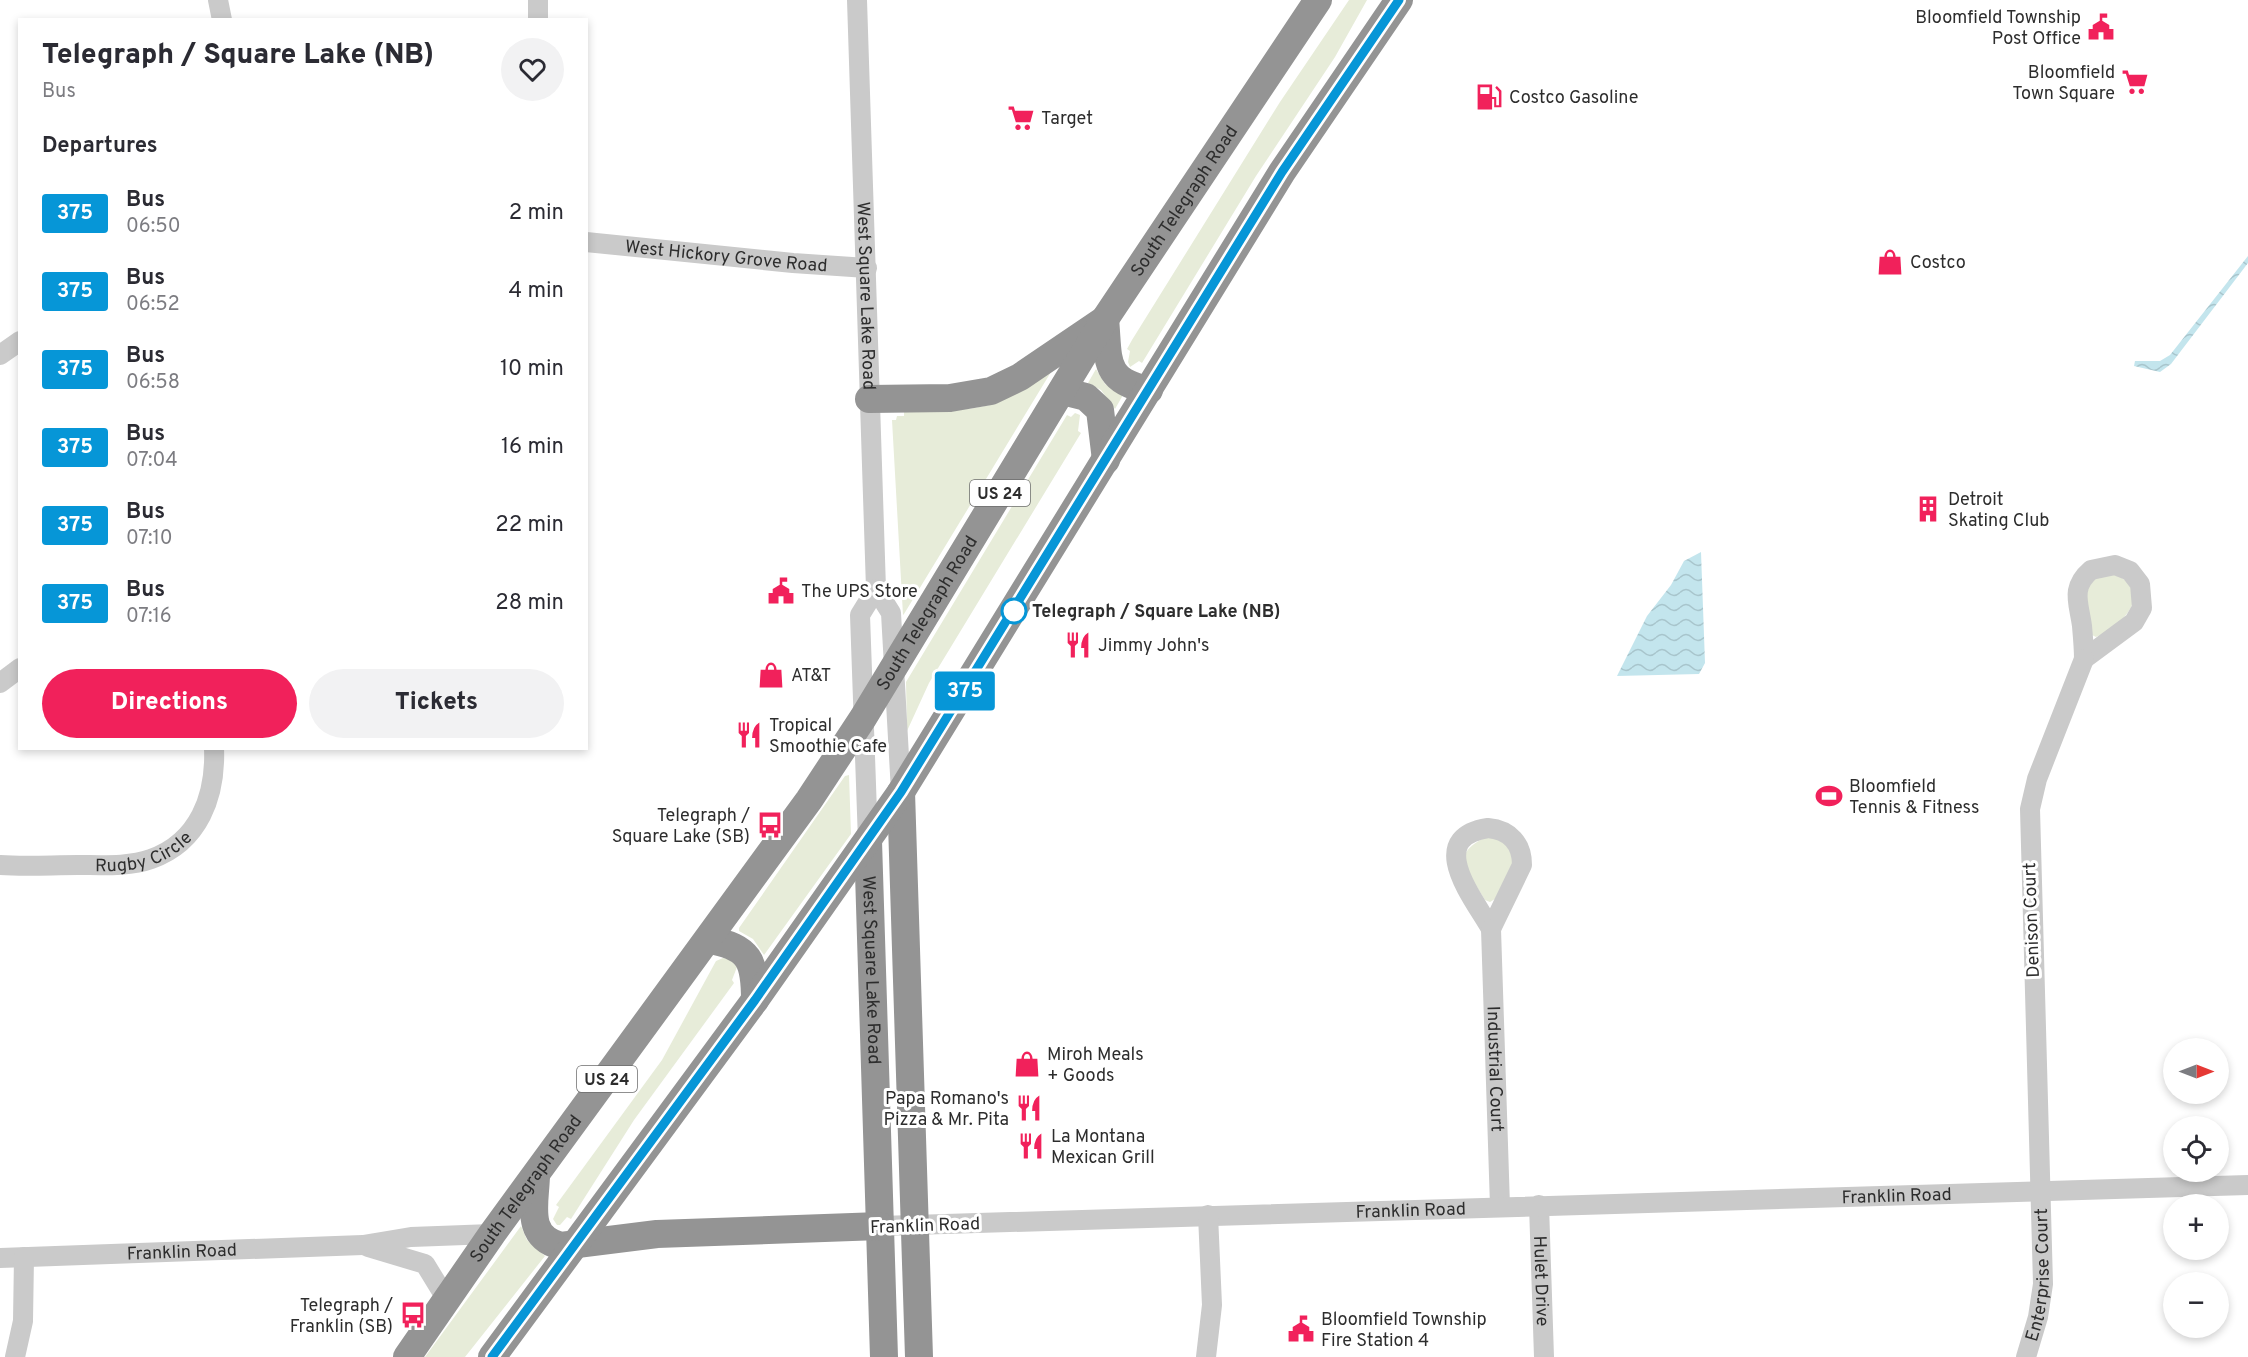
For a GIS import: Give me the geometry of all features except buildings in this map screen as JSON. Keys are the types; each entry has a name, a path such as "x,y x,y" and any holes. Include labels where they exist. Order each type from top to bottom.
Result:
{"highway":[{"name":"South Telegraph Road","path":"407,1357 492,1234 790,828 894,668 1105,319 1318,0"},
{"path":"492,1357 755,1000 901,792 1298,147 1399,0"},
{"path":"869,399 950,398 991,391 1020,377 1105,319 1109,360 1113,372 1125,384 1149,390"},
{"path":"1062,391 1086,397 1100,410 1106,460"},
{"name":"West Square Lake Road","path":"901,792 919,1357"},
{"name":"West Square Lake Road","path":"868,841 884,1357"},
{"path":"709,940 736,946 751,961 755,976 755,1000"},
{"name":"Franklin Road","path":"536,1176 534,1222 539,1234 547,1242 575,1246 657,1234 880,1226"}],"street":[{"path":"218,0 222,18"},
{"path":"538,0 538,18"},
{"name":"West Square Lake Road","path":"856,0 867,268 876,589 891,613 901,792"},
{"name":"West Hickory Grove Road","path":"588,242 793,263 867,268"},
{"path":"0,355 18,342"},
{"name":"Denison Court","path":"2040,1190 2030,809 2037,779 2084,659 2076,597 2080,582 2098,567 2122,567 2140,584 2143,600 2139,615 2084,659"},
{"name":"West Square Lake Road","path":"868,841 860,615 876,589"},
{"path":"0,683 18,670"},
{"name":"Rugby Circle","path":"0,866 124,864 150,860 162,854 182,840 199,823 212,790 214,750"},
{"name":"Industrial Court","path":"1491,929 1458,874 1456,858 1457,850 1466,837 1488,828 1510,836 1520,849 1522,865 1491,929 1500,1206"},
{"name":"Franklin Road","path":"880,1226 2248,1185"},
{"name":"Enterprise Court","path":"2026,1357 2042,1295 2040,1190"},
{"name":"Hulet Drive","path":"1539,1205 1544,1357"},
{"path":"1206,1357 1212,1305 1208,1215"},
{"name":"Franklin Road","path":"0,1258 363,1245 411,1237 492,1234"},
{"name":"Franklin Road","path":"363,1245 425,1264 447,1300"},
{"path":"15,1357 23,1321 24,1257"}],"green space":[{"path":"1349,0 1367,0 1335,57 1256,176 1142,363 1139,361 1130,367 1128,362 1130,351 1127,349 1132,340 1280,102"},
{"path":"1096,369 1105,384 1123,395 1115,409 1101,390 1088,383"},
{"path":"1051,372 903,615 892,420 896,420 897,416 904,416 904,411 969,409 995,404"},
{"path":"1075,413 1080,415 1078,431 1081,433 929,683 907,731 906,682 1067,415 1071,417"},
{"path":"2108,573 2123,579 2131,586 2134,595 2132,605 2118,624 2096,637 2092,635 2085,589 2094,578"},
{"path":"849,775 851,834 764,955 753,939 739,931 739,928 845,776"},
{"path":"1488,836 1506,843 1515,860 1495,899 1490,902 1485,900 1468,872 1464,857 1475,843"},
{"path":"723,958 730,959 737,967 732,980 734,983 634,1120 571,1219 567,1217 560,1225 557,1225 553,1219 559,1207 556,1205 662,1060 716,961"},
{"path":"521,1226 527,1240 545,1256 465,1357 425,1357"}],"water":[{"path":"2248,256 2248,263 2171,364 2160,372 2134,366 2135,361 2160,361 2170,355"},
{"path":"1701,552 1705,663 1699,674 1617,676 1647,616 1671,585 1684,561"}],"bus line":[{"name":"375","path":"492,1357 755,1000 901,792 1011,617 1240,238 1303,138 1399,0"}],"place":[{"name":"Bloomfield Township Post Office","path":"2101,27"},
{"name":"Bloomfield Town Square","path":"2135,82"},
{"name":"Costco Gasoline","path":"1489,97"},
{"name":"Target","path":"1021,118"},
{"name":"Costco","path":"1890,262"},
{"name":"Detroit Skating Club","path":"1928,509"},
{"name":"The UPS Store","path":"781,591"},
{"name":"Telegraph / Square Lake (NB)","path":"1014,611"},
{"name":"Jimmy John's","path":"1078,645"},
{"name":"AT&T","path":"771,675"},
{"name":"Tropical Smoothie Cafe","path":"749,735"},
{"name":"Bloomfield Tennis & Fitness","path":"1829,796"},
{"name":"Telegraph / Square Lake (SB)","path":"770,825"},
{"name":"Miroh Meals + Goods","path":"1027,1064"},
{"name":"Papa Romano's Pizza & Mr. Pita","path":"1029,1108"},
{"name":"La Montana Mexican Grill","path":"1031,1146"},
{"name":"Telegraph / Franklin (SB)","path":"413,1315"},
{"name":"Bloomfield Township Fire Station 4","path":"1301,1329"}]}
